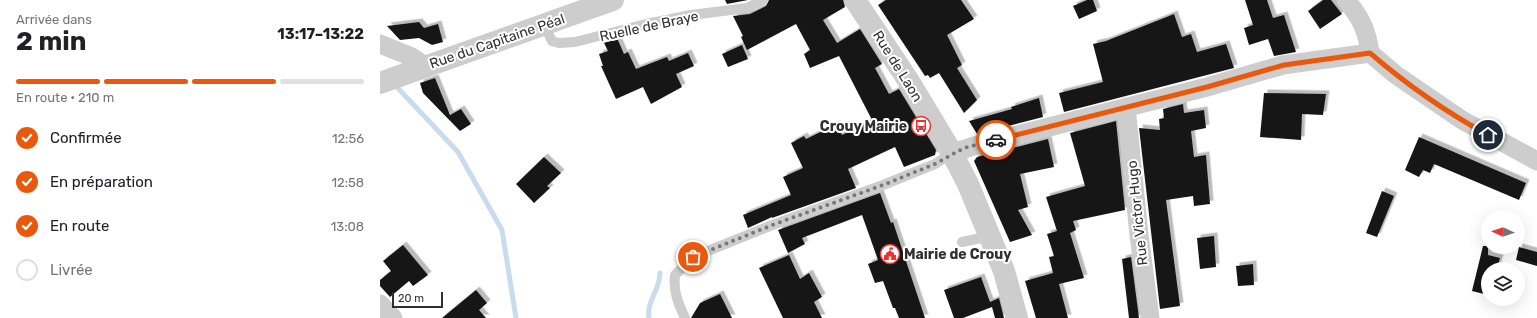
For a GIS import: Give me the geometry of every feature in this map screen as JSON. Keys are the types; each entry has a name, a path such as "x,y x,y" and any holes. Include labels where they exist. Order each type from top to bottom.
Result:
{"street":[{"name":"Rue du Capitaine Péal","path":"380,83 424,66 544,26 613,0"},
{"name":"Rue de Laon","path":"855,0 908,80 952,153 968,184 991,236 1004,271 1017,318"},
{"path":"1346,0 1361,18 1369,38 1370,53 1396,75 1462,120 1537,161"},
{"path":"380,44 412,57 424,66"},
{"path":"952,153 964,148 1207,87 1284,65 1370,53"},
{"name":"Rue Victor Hugo","path":"1126,107 1139,235 1150,318"},
{"path":"380,304 393,318"}],"lane":[{"name":"Ruelle de Braye","path":"544,26 552,41 559,43 576,42 653,22 691,15 747,8 763,0"},
{"path":"685,318 676,298 674,286 675,275 693,257 775,224 883,185 935,164 952,153"},
{"path":"962,242 991,236"}],"building":[{"path":"725,0 748,0 727,4"},
{"path":"769,0 843,0 845,7 823,20 837,43 860,29 882,64 875,68 889,94 899,89 936,150 935,155 904,167 895,147 848,169 856,188 772,217 748,228 743,215 791,195 783,177 803,168 791,143 804,136 806,139 837,124 842,135 872,120 839,56 810,68 804,54 810,50 796,24 747,50 741,37 743,36 733,16 750,14 766,6"},
{"path":"886,0 961,0 974,19 947,35 962,65 957,68 977,100 964,113 939,73 930,78 928,75 925,76 878,5"},
{"path":"1087,0 1093,0 1097,11 1079,19 1073,6"},
{"path":"1245,0 1267,0 1273,18 1284,15 1296,52 1274,56 1268,39 1249,45 1244,28 1253,25"},
{"path":"1323,0 1331,0 1342,14 1320,29 1308,11"},
{"path":"1174,14 1182,37 1191,34 1197,52 1226,44 1234,68 1064,112 1059,93 1103,82 1093,44 1106,41"},
{"path":"419,22 424,28 438,24 443,42 432,45 419,38 400,40 387,26"},
{"path":"617,38 624,54 628,52 636,69 667,57 669,61 688,53 694,66 676,74 682,87 651,104 643,87 616,99 601,66 603,66 599,54 608,51 604,43"},
{"path":"742,45 748,59 728,67 722,54"},
{"path":"435,78 450,115 461,109 471,124 460,131 423,93 420,83"},
{"path":"1264,93 1326,94 1323,115 1302,114 1301,140 1260,137"},
{"path":"1039,98 1043,117 977,134 969,121 1012,109 1011,107"},
{"path":"1183,104 1184,113 1204,110 1206,128 1191,131 1194,157 1206,155 1210,204 1194,206 1193,196 1166,200 1180,306 1160,309 1139,128 1160,130 1159,119 1164,118 1163,109"},
{"path":"1116,121 1125,210 1073,221 1076,230 1070,233 1084,278 1059,284 1068,318 1036,318 1025,281 1053,273 1049,257 1054,256 1047,234 1057,231 1046,197 1085,186 1070,133"},
{"path":"1419,137 1526,183 1519,200 1434,164 1430,173 1423,170 1419,177 1405,170"},
{"path":"1048,139 1054,167 1020,174 1028,207 1018,210 1032,235 1010,242 974,161 977,157"},
{"path":"544,157 561,173 547,186 550,188 534,203 516,184"},
{"path":"1382,191 1394,196 1377,237 1366,233"},
{"name":"Mairie de Crouy","path":"880,193 891,223 893,222 925,318 899,318 895,308 893,308 883,281 875,283 868,264 878,260 862,215 802,238 805,244 788,253 778,230"},
{"path":"1214,236 1216,267 1200,269 1197,238"},
{"path":"403,245 428,275 413,286 409,281 390,297 380,286 380,280 391,271 383,261"},
{"path":"1525,249 1537,252 1537,266 1516,260 1517,254 1525,254"},
{"path":"1481,254 1488,254 1500,258 1499,262 1481,262 1481,293 1472,291"},
{"path":"789,255 800,279 809,273 822,297 814,302 822,318 783,318 759,268"},
{"path":"1131,257 1139,318 1129,318 1122,259"},
{"path":"1253,264 1254,285 1238,286 1236,266"},
{"path":"981,277 990,302 999,298 1004,318 995,318 992,307 963,318 954,318 944,290"},
{"path":"476,290 487,303 479,310 486,318 442,318"},
{"path":"720,294 732,318 691,318 700,303"}],"waterway":[{"path":"394,84 458,152 502,230 516,318"},
{"path":"649,318 649,307 658,285 660,273"}],"way so far":[{"path":"693,257 775,224 883,185 935,164 952,153 964,148 996,140"}],"place":[{"name":"Crouy Mairie","path":"921,126"},
{"name":"Mairie de Crouy","path":"890,254"}],"route":[{"path":"996,140 1207,87 1284,65 1370,53 1396,75 1462,120 1488,135"}]}
